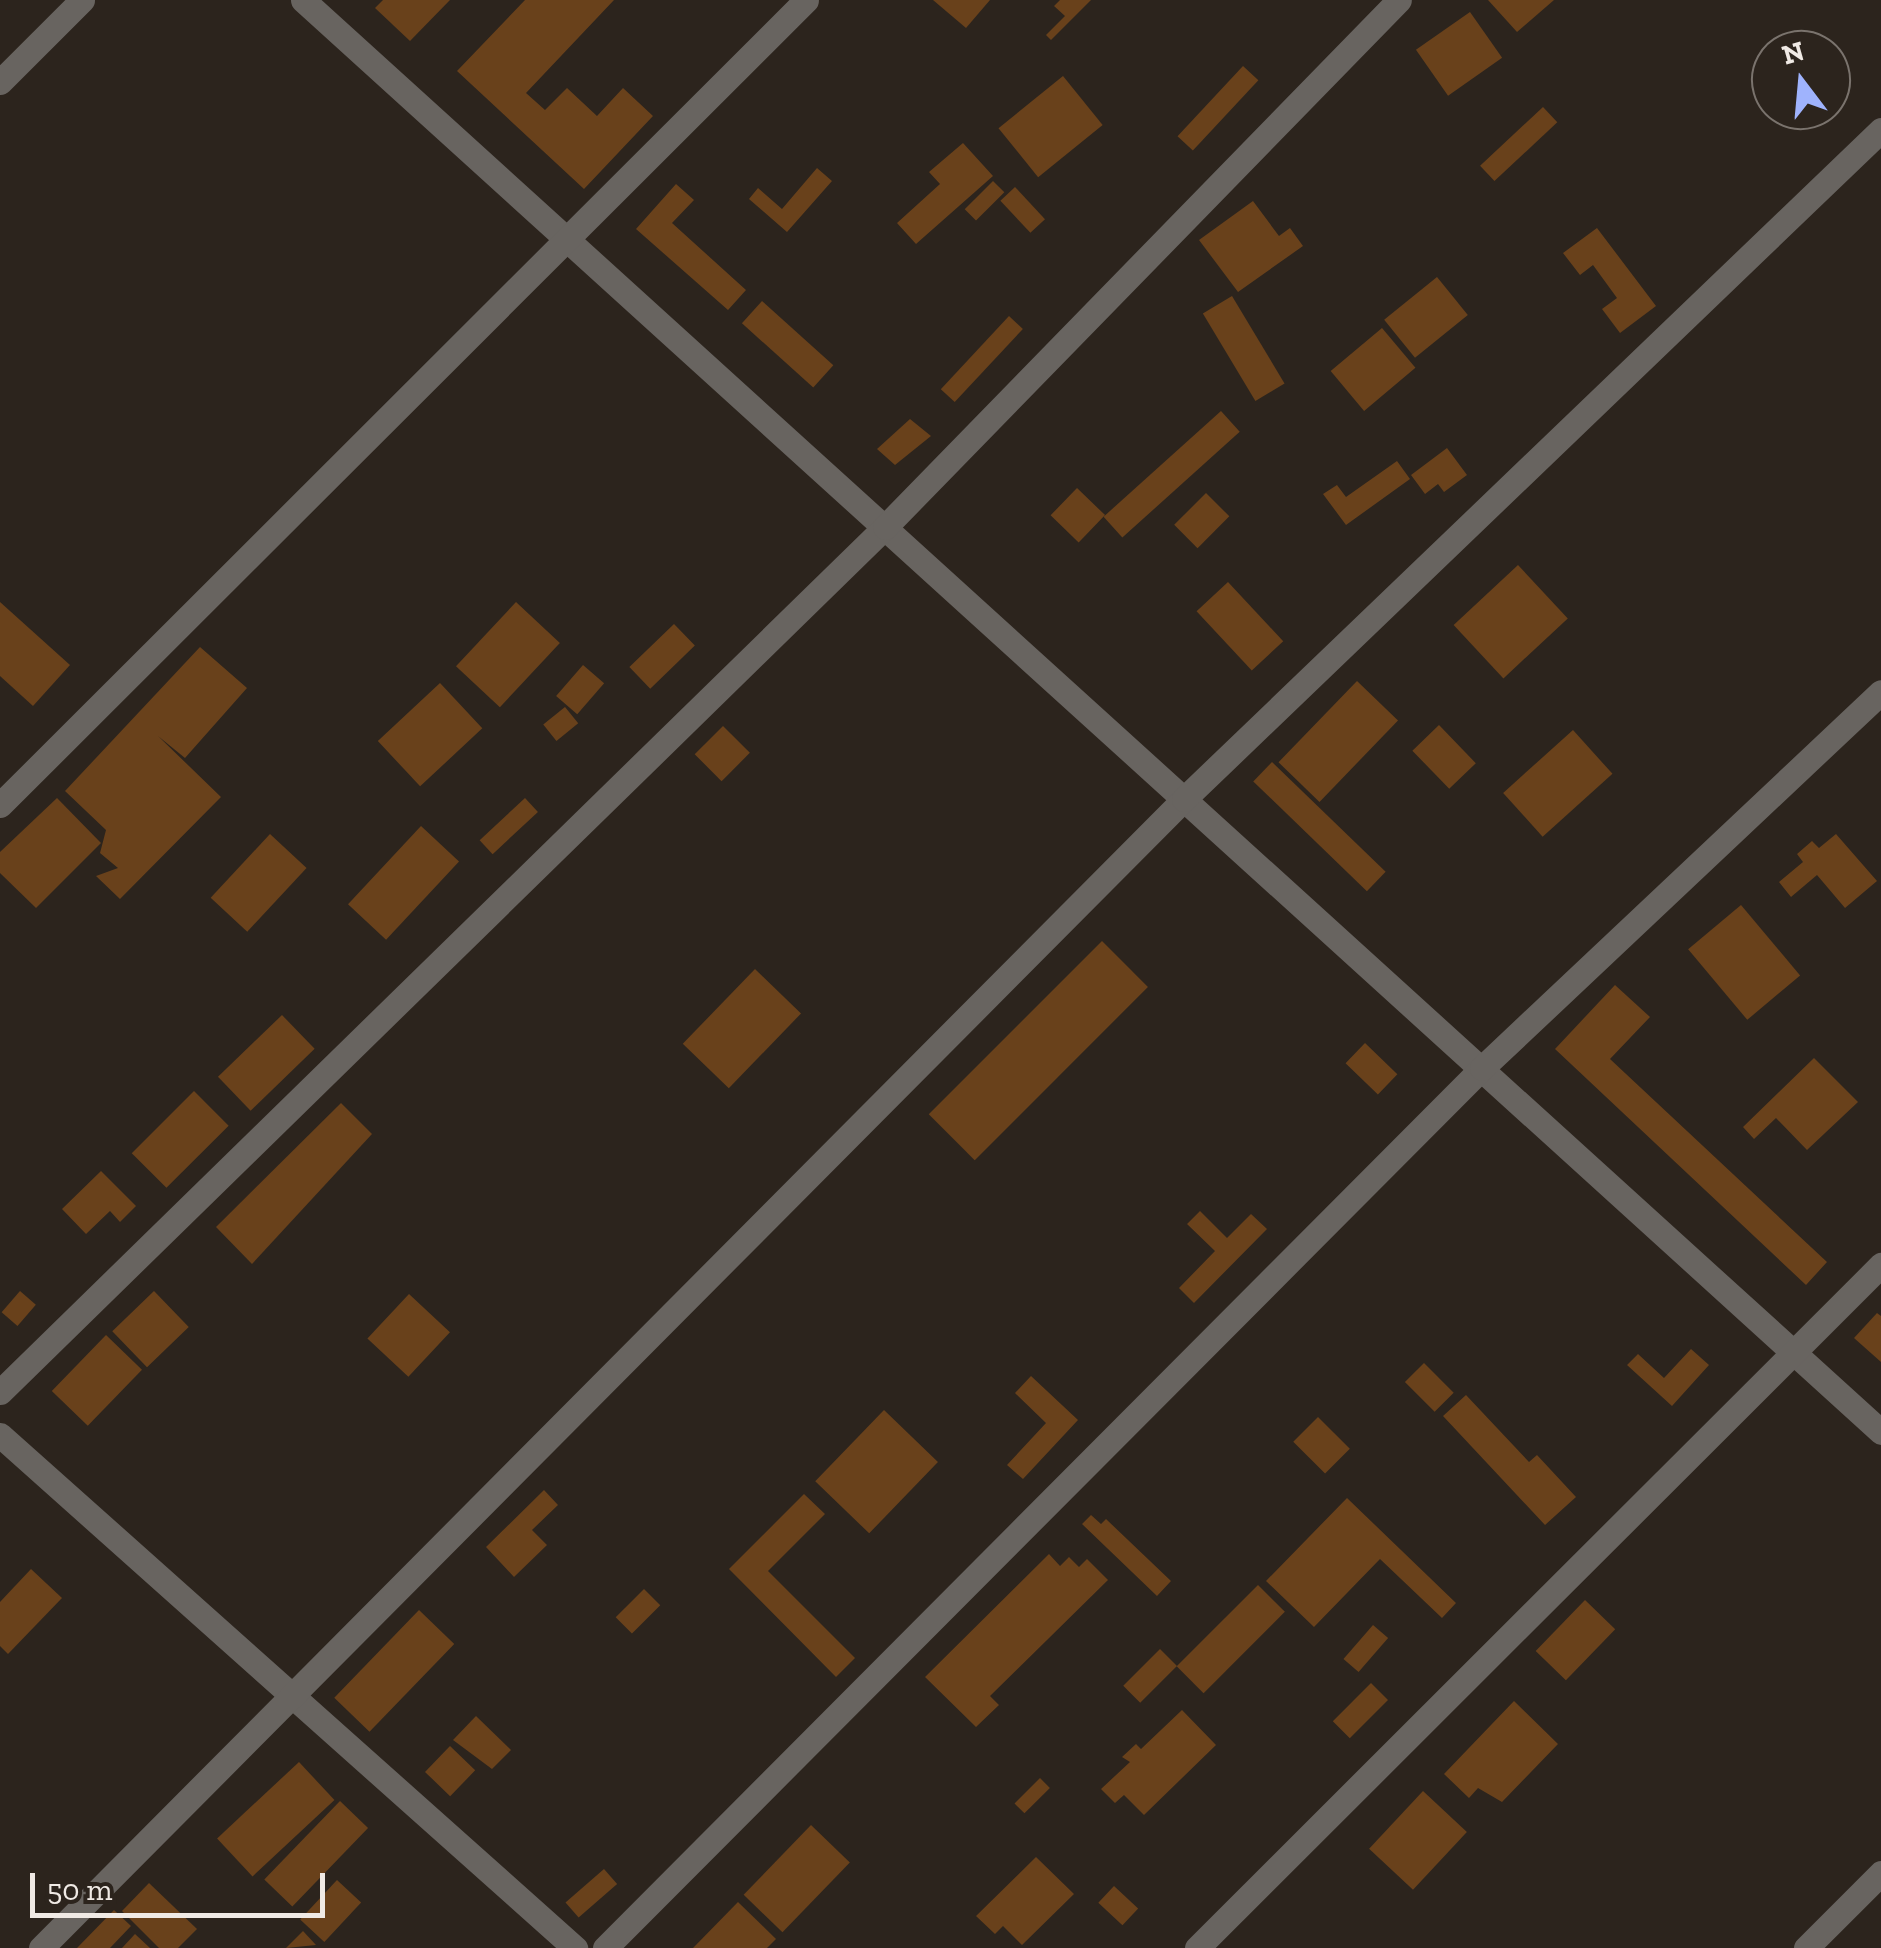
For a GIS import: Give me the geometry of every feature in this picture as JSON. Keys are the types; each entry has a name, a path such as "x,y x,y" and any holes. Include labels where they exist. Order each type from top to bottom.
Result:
{"street":[{"path":"0,82 82,0"},
{"path":"303,0 1881,1432"},
{"path":"0,805 806,0"},
{"path":"0,1392 886,527 1399,0"},
{"path":"41,1948 1184,798 1881,130"},
{"path":"605,1948 1482,1068 1881,692"},
{"path":"1197,1948 1881,1265"},
{"path":"0,1435 574,1948"},
{"path":"1806,1948 1881,1873"}],"building":[{"path":"383,0 450,0 410,41 375,8"},
{"path":"525,0 614,0 526,93 545,110 567,88 597,116 623,88 653,116 584,189 457,71"},
{"path":"933,0 990,0 966,28"},
{"path":"1060,0 1091,0 1051,40 1046,35 1065,16 1054,6"},
{"path":"1488,0 1554,0 1517,32"},
{"path":"1470,12 1502,58 1448,96 1416,50"},
{"path":"1243,66 1258,80 1193,151 1178,136"},
{"path":"1063,76 1103,125 1038,177 998,128"},
{"path":"1543,107 1557,122 1494,181 1480,166"},
{"path":"963,143 993,176 916,244 897,223 940,184 929,172"},
{"path":"817,168 832,181 787,232 749,199 758,188 782,209"},
{"path":"993,181 1004,192 976,221 965,209"},
{"path":"676,184 694,200 672,223 746,290 728,310 636,229"},
{"path":"1015,187 1045,219 1030,233 1000,201"},
{"path":"1253,201 1279,236 1290,228 1303,246 1238,292 1199,240"},
{"path":"1597,228 1656,306 1620,333 1602,309 1617,298 1593,265 1580,275 1563,253"},
{"path":"1437,277 1468,315 1415,358 1384,320"},
{"path":"1232,296 1285,383 1255,401 1203,314"},
{"path":"762,301 833,365 813,388 742,323"},
{"path":"1009,316 1023,329 955,402 941,389"},
{"path":"1382,328 1415,368 1364,411 1331,371"},
{"path":"1221,411 1240,432 1122,538 1104,517"},
{"path":"910,419 931,436 895,465 877,449"},
{"path":"1447,448 1467,475 1444,492 1438,484 1425,494 1411,475"},
{"path":"1397,461 1410,479 1346,525 1323,494 1337,485 1346,497"},
{"path":"1077,488 1105,515 1079,542 1051,515"},
{"path":"1206,493 1229,516 1198,548 1174,525"},
{"path":"1518,565 1568,618 1503,678 1454,625"},
{"path":"1228,582 1283,641 1252,671 1197,611"},
{"path":"0,602 70,665 33,706 0,676"},
{"path":"516,602 560,643 500,707 456,666"},
{"path":"674,624 695,646 650,689 629,667"},
{"path":"200,647 247,688 185,758 158,736 221,797 120,899 96,876 118,868 100,853 106,830 65,791"},
{"path":"583,665 604,683 577,714 556,696"},
{"path":"1357,681 1398,721 1320,802 1279,762"},
{"path":"440,683 482,728 420,786 378,741"},
{"path":"565,707 578,723 556,741 543,725"},
{"path":"1439,725 1476,763 1449,789 1412,751"},
{"path":"723,726 750,753 722,781 695,754"},
{"path":"1573,730 1612,774 1543,837 1503,793"},
{"path":"1272,762 1386,872 1367,891 1253,781"},
{"path":"57,798 101,843 36,908 0,873 0,852"},
{"path":"525,798 538,812 493,854 480,840"},
{"path":"421,826 459,861 386,940 348,904"},
{"path":"270,834 307,868 247,932 211,898"},
{"path":"1836,834 1877,881 1845,908 1817,875 1791,897 1779,882 1803,862 1797,854 1812,841 1819,848"},
{"path":"1741,905 1800,975 1747,1020 1688,949"},
{"path":"1102,941 1148,987 975,1160 929,1114"},
{"path":"755,969 801,1013 729,1088 683,1044"},
{"path":"1615,985 1650,1017 1610,1059 1827,1262 1806,1285 1555,1049"},
{"path":"282,1015 315,1049 251,1111 218,1077"},
{"path":"1365,1043 1397,1074 1378,1094 1346,1063"},
{"path":"1814,1058 1858,1102 1807,1150 1776,1118 1754,1139 1743,1127"},
{"path":"194,1091 229,1126 166,1188 132,1153"},
{"path":"341,1103 372,1134 252,1264 216,1227"},
{"path":"101,1171 136,1206 120,1222 110,1211 86,1234 62,1209"},
{"path":"1200,1211 1227,1238 1251,1214 1267,1229 1194,1303 1179,1288 1215,1251 1187,1224"},
{"path":"20,1291 36,1305 17,1326 2,1312"},
{"path":"154,1291 189,1327 147,1367 112,1331"},
{"path":"409,1294 450,1332 408,1377 367,1339"},
{"path":"1877,1313 1881,1316 1881,1362 1854,1338"},
{"path":"106,1335 142,1370 88,1426 52,1391"},
{"path":"1691,1349 1709,1365 1672,1406 1627,1365 1638,1354 1664,1378"},
{"path":"1424,1363 1454,1393 1435,1412 1405,1382"},
{"path":"1031,1376 1078,1420 1023,1479 1007,1465 1046,1423 1015,1393"},
{"path":"1466,1395 1529,1462 1537,1455 1576,1497 1545,1525 1443,1416"},
{"path":"884,1410 938,1462 869,1533 815,1481"},
{"path":"1318,1417 1350,1449 1325,1474 1293,1442"},
{"path":"544,1490 558,1505 532,1530 547,1545 514,1577 486,1547"},
{"path":"804,1494 825,1514 768,1571 855,1658 836,1677 729,1569"},
{"path":"1347,1498 1456,1603 1442,1618 1380,1559 1314,1627 1266,1581"},
{"path":"1091,1515 1101,1524 1106,1519 1171,1581 1157,1596 1082,1524"},
{"path":"1049,1554 1060,1566 1069,1557 1079,1567 1087,1559 1108,1580 990,1696 999,1705 976,1727 925,1677"},
{"path":"31,1569 62,1598 8,1654 0,1646 0,1602"},
{"path":"1258,1585 1285,1612 1204,1693 1177,1666"},
{"path":"644,1589 660,1605 632,1634 616,1617"},
{"path":"1585,1600 1615,1629 1566,1680 1536,1651"},
{"path":"419,1610 454,1644 369,1732 334,1698"},
{"path":"1373,1625 1388,1638 1359,1672 1343,1659"},
{"path":"1160,1649 1177,1666 1140,1703 1123,1686"},
{"path":"1371,1683 1388,1700 1350,1738 1333,1721"},
{"path":"1514,1701 1558,1744 1502,1802 1478,1788 1469,1798 1444,1774"},
{"path":"1182,1710 1216,1745 1144,1815 1124,1795 1115,1803 1101,1789 1130,1762 1122,1757 1136,1744 1141,1749"},
{"path":"476,1716 511,1750 492,1769 453,1740"},
{"path":"450,1746 475,1770 450,1796 425,1772"},
{"path":"299,1762 334,1800 253,1876 217,1838"},
{"path":"1040,1778 1050,1788 1024,1813 1015,1803"},
{"path":"1423,1791 1467,1832 1413,1890 1369,1849"},
{"path":"340,1801 368,1828 292,1906 264,1879"},
{"path":"811,1825 850,1863 782,1932 744,1895"},
{"path":"1036,1857 1074,1894 1022,1945 1003,1926 995,1934 976,1916"},
{"path":"604,1869 617,1884 579,1918 566,1902"},
{"path":"337,1880 361,1903 324,1942 300,1919"},
{"path":"149,1883 197,1929 178,1948 159,1948 122,1911"},
{"path":"1114,1886 1138,1909 1122,1925 1098,1903"},
{"path":"738,1902 776,1939 767,1948 693,1948"},
{"path":"114,1910 131,1926 110,1948 77,1948"},
{"path":"303,1931 316,1945 286,1948"},
{"path":"135,1934 150,1948 122,1948"}]}
